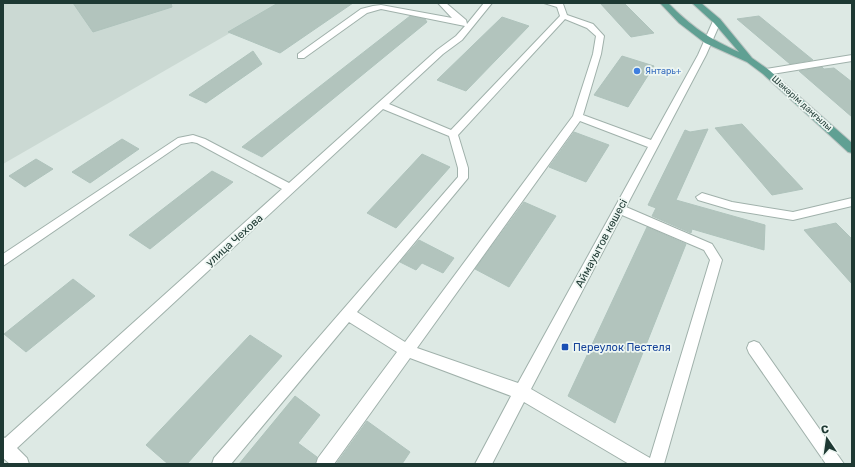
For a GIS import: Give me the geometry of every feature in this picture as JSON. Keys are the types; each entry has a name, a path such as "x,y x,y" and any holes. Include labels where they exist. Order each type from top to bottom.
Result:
{"main road":[{"name":"Шәкәрім даңғылы","path":"664,3 682,21 708,41 750,60 766,72 852,149"},
{"name":"Шәкәрім даңғылы","path":"696,3 717,21 750,60"}],"street":[{"path":"442,3 464,26"},
{"name":"улица Чехова","path":"4,448 382,105 488,3"},
{"path":"324,464 578,118 597,54 600,36 590,26 562,8 548,3"},
{"path":"301,56 364,12 373,8 381,7 464,26"},
{"path":"453,134 562,8"},
{"name":"Аймауытов көшесі","path":"483,464 708,41 717,21"},
{"path":"766,72 852,58"},
{"path":"382,105 453,134"},
{"path":"578,118 653,145"},
{"path":"220,464 463,178 463,168 453,134"},
{"path":"3,261 178,140 193,138 200,141 290,188"},
{"path":"702,197 732,206 793,216 852,202"},
{"path":"619,209 708,247 716,260 656,464"},
{"path":"347,313 408,351 522,392 644,464"},
{"path":"754,348 836,464"},
{"path":"4,448 21,464"}],"shaded area":[{"path":"3,3 282,3 3,164"}],"building":[{"path":"73,3 171,3 172,7 93,32"},
{"path":"278,3 353,3 280,53 228,32"},
{"path":"600,3 624,3 654,33 631,37"},
{"path":"410,16 425,19 427,22 262,157 242,147"},
{"path":"759,16 813,60 790,64 737,19"},
{"path":"502,17 529,26 466,91 437,80"},
{"path":"253,51 262,64 206,103 189,95"},
{"path":"622,56 654,66 628,107 594,95"},
{"path":"822,67 824,69 834,68 852,82 852,117 799,71"},
{"path":"742,124 803,189 772,195 715,128"},
{"path":"708,129 676,200 765,225 764,250 692,229 691,233 652,216 656,208 648,205 685,130 690,132"},
{"path":"574,132 609,145 586,182 549,167"},
{"path":"122,139 139,149 90,183 72,172"},
{"path":"422,154 450,167 396,228 367,213"},
{"path":"36,159 53,169 25,187 9,176"},
{"path":"212,171 233,182 150,249 129,235"},
{"path":"524,202 556,216 509,287 475,269"},
{"path":"836,223 852,239 852,284 804,230"},
{"path":"647,227 686,244 615,423 568,396"},
{"path":"419,240 454,258 443,273 422,263 416,270 400,262"},
{"path":"73,279 95,296 26,352 4,334"},
{"path":"250,335 282,356 187,464 168,464 146,445"},
{"path":"295,396 320,415 298,443 317,457 315,464 239,464"},
{"path":"367,421 410,452 402,464 336,464"}],"place":[{"name":"Янтарь+","path":"637,71"},
{"name":"Переулок Пестеля","path":"565,347"}]}
